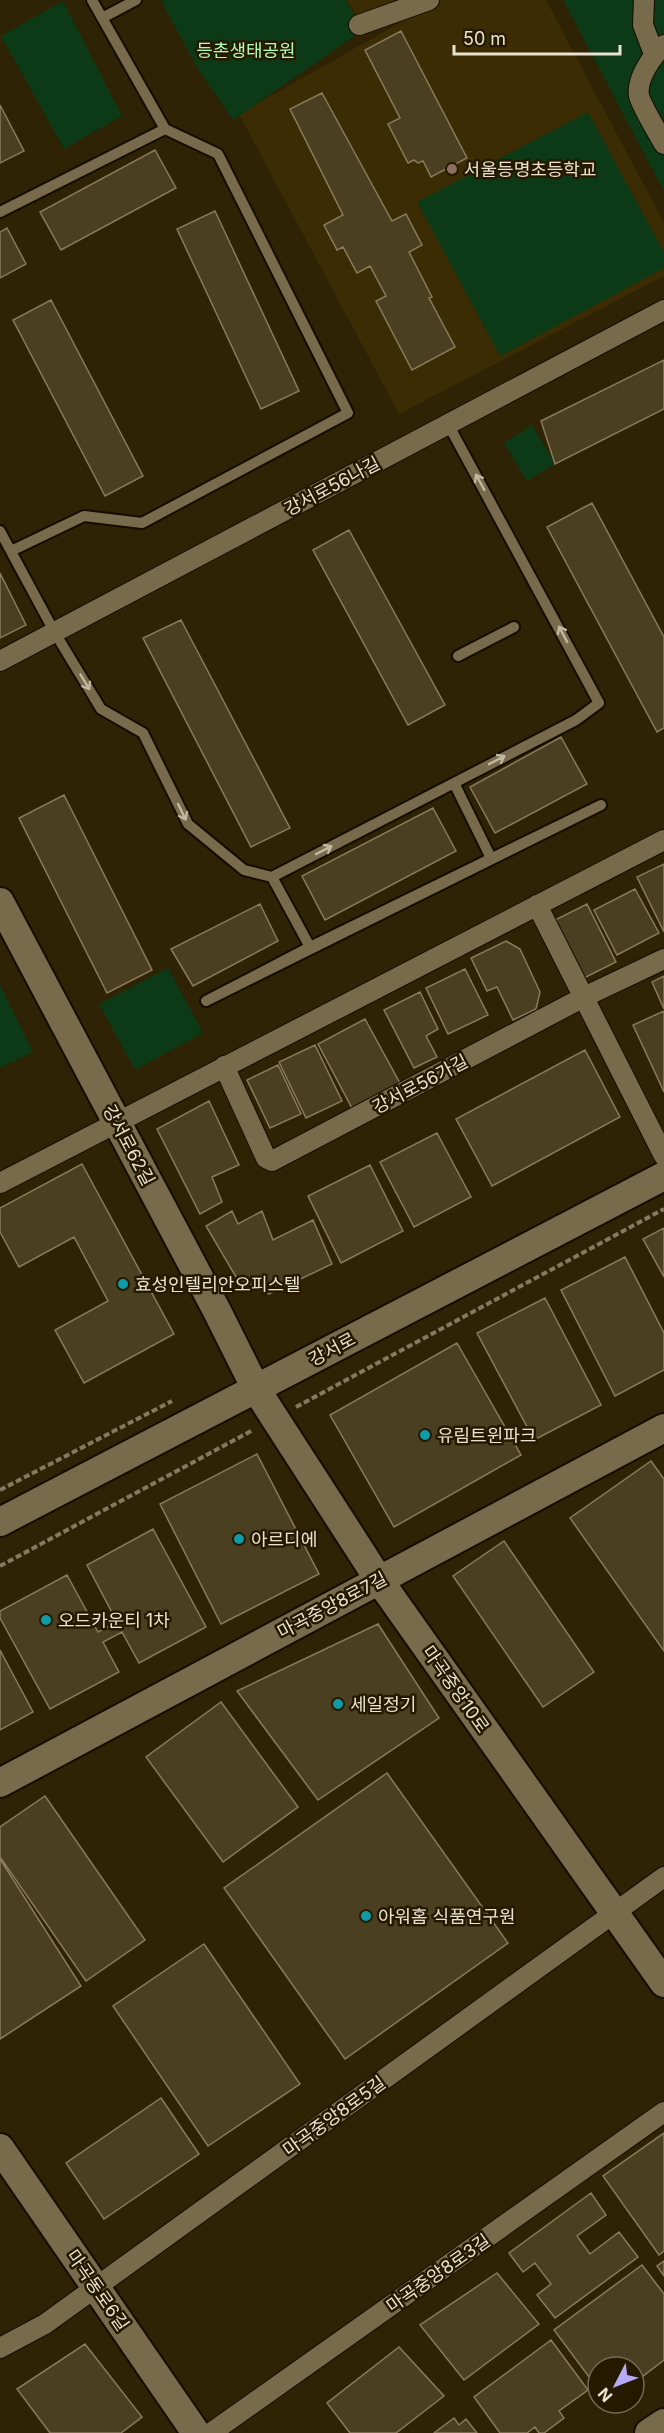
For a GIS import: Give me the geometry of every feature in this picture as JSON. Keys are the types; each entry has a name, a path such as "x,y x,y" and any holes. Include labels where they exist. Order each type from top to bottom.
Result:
{"street":[{"path":"359,26 429,0"},
{"path":"644,0 643,25 659,50 640,84 639,97 664,144"},
{"name":"강서로56나길","path":"0,661 664,310"},
{"path":"0,1183 664,840"},
{"name":"강서로62길","path":"0,902 256,1389"},
{"path":"537,905 664,1156"},
{"name":"강서로56가길","path":"224,1066 266,1158 272,1161 584,997 664,959"},
{"name":"강서로","path":"0,1522 664,1176"},
{"name":"마곡중앙10로","path":"256,1389 379,1580 664,1983"},
{"name":"마곡중앙8로7길","path":"0,1783 664,1428"},
{"name":"마곡중앙8로5길","path":"0,2348 45,2324 664,1877"},
{"name":"마곡중앙8로3길","path":"211,2433 664,2112"},
{"name":"마곡동로6길","path":"0,2148 196,2433"},
{"path":"649,2433 664,2423"}],"lane":[{"path":"11,551 84,516 142,523 348,413 218,154 165,129 92,0"},
{"path":"102,18 136,0"},
{"path":"0,212 165,129"},
{"path":"0,531 55,633 101,709 143,733 188,824 244,870 272,877 576,720 599,703 448,424"},
{"path":"458,656 514,627"},
{"path":"454,783 491,858"},
{"path":"601,804 206,1001 310,947 491,858 601,804"},
{"path":"272,877 310,947"}],"path":[{"path":"0,1566 664,1209"}],"shaded area":[{"path":"347,0 400,0 358,19"},
{"name":"서울등명초등학교","path":"440,0 546,0 664,223 664,276 399,414 239,114"}],"green space":[{"name":"등촌생태공원","path":"346,0 362,31 233,120 198,69 161,1"},
{"path":"563,0 664,0 664,191"},
{"path":"63,1 122,116 64,149 1,36"},
{"path":"588,112 664,253 664,268 500,356 417,202"},
{"path":"532,425 555,464 527,481 504,443"},
{"path":"168,968 203,1033 135,1070 99,1004"},
{"path":"0,985 33,1052 0,1068"}],"building":[{"path":"401,31 467,158 431,177 423,161 418,163 414,160 408,163 388,124 400,118 365,50"},
{"path":"322,93 392,221 406,214 422,245 409,252 432,297 429,298 455,347 412,370 376,301 386,296 370,266 357,273 343,247 337,250 324,225 343,215 290,109"},
{"path":"0,105 24,151 0,163"},
{"path":"155,150 176,188 61,250 40,212"},
{"path":"215,211 299,391 261,409 177,229"},
{"path":"7,228 26,264 0,278 0,232"},
{"path":"51,300 143,476 105,496 13,320"},
{"path":"664,360 664,409 555,464 541,421"},
{"path":"592,503 664,637 664,728 657,732 547,527"},
{"path":"349,530 445,705 408,725 313,550"},
{"path":"0,573 26,625 0,638"},
{"path":"181,620 290,828 251,847 143,638"},
{"path":"561,737 587,784 495,833 470,787"},
{"path":"64,795 152,970 107,993 19,818"},
{"path":"433,808 456,851 325,920 302,876"},
{"path":"664,864 664,932 637,877"},
{"path":"635,889 659,933 617,955 594,910"},
{"path":"260,904 278,941 193,986 171,949"},
{"path":"587,904 616,962 580,980 551,922"},
{"path":"506,941 520,949 540,992 536,1009 513,1020 497,987 487,991 471,958"},
{"path":"465,969 488,1015 448,1034 426,988"},
{"path":"664,976 664,1009 652,982"},
{"path":"420,992 438,1029 426,1036 437,1057 414,1068 384,1010"},
{"path":"664,1011 664,1092 633,1025"},
{"path":"365,1019 401,1085 353,1110 318,1044"},
{"path":"315,1045 342,1101 306,1118 279,1062"},
{"path":"585,1050 620,1117 492,1186 456,1119"},
{"path":"278,1065 301,1114 270,1128 247,1080"},
{"path":"209,1101 239,1165 212,1177 222,1202 200,1214 157,1129"},
{"path":"437,1133 471,1197 414,1227 380,1162"},
{"name":"효성인텔리안오피스텔","path":"82,1164 174,1334 84,1383 55,1330 108,1301 74,1237 19,1267 0,1232 0,1208"},
{"path":"370,1165 403,1231 341,1263 308,1196"},
{"path":"232,1211 238,1224 262,1211 273,1240 313,1220 332,1264 269,1294 236,1277 206,1226"},
{"path":"664,1228 664,1277 643,1239"},
{"path":"625,1257 664,1333 664,1370 615,1396 561,1290"},
{"path":"545,1298 601,1405 534,1440 477,1333"},
{"name":"유림트윈파크","path":"457,1343 521,1455 394,1527 330,1415"},
{"name":"아르디에","path":"257,1454 319,1574 221,1624 160,1504"},
{"path":"651,1461 664,1479 664,1651 570,1518"},
{"name":"오드카운티 1차","path":"153,1529 206,1627 139,1663 122,1632 103,1642 119,1672 50,1709 0,1618 0,1611 67,1575 98,1632 117,1622 87,1565"},
{"path":"504,1541 594,1672 543,1707 453,1576"},
{"name":"세일정기","path":"378,1624 439,1718 318,1800 237,1691"},
{"path":"0,1650 33,1712 0,1730"},
{"path":"221,1702 298,1807 223,1862 146,1757"},
{"name":"아워홈 식품연구원","path":"387,1773 508,1943 345,2059 224,1888"},
{"path":"45,1796 145,1940 86,1981 0,1857 0,1827"},
{"path":"0,1859 81,1986 0,2039"},
{"path":"204,1944 300,2084 208,2146 113,2006"},
{"path":"161,2098 199,2154 104,2219 66,2163"},
{"path":"664,2133 664,2251 659,2255 603,2176"},
{"path":"591,2193 606,2215 577,2236 590,2254 619,2232 638,2257 555,2318 537,2295 551,2284 535,2263 523,2272 509,2253"},
{"path":"664,2261 664,2276 657,2266"},
{"path":"642,2265 664,2294 664,2360 646,2374 646,2355 586,2355 586,2373 554,2330"},
{"path":"497,2273 539,2324 464,2380 420,2325"},
{"path":"551,2340 586,2387 586,2391 559,2411 564,2418 544,2433 539,2433 535,2427 527,2433 500,2433 474,2397"},
{"path":"85,2344 142,2417 121,2433 50,2433 17,2389"},
{"path":"399,2347 444,2396 396,2433 350,2433 327,2403"},
{"path":"454,2418 459,2425 466,2419 477,2433 434,2433"}],"place":[{"name":"서울등명초등학교","path":"452,169"},
{"name":"효성인텔리안오피스텔","path":"123,1284"},
{"name":"유림트윈파크","path":"425,1435"},
{"name":"아르디에","path":"239,1539"},
{"name":"오드카운티 1차","path":"46,1620"},
{"name":"세일정기","path":"338,1704"},
{"name":"아워홈 식품연구원","path":"366,1916"}]}
